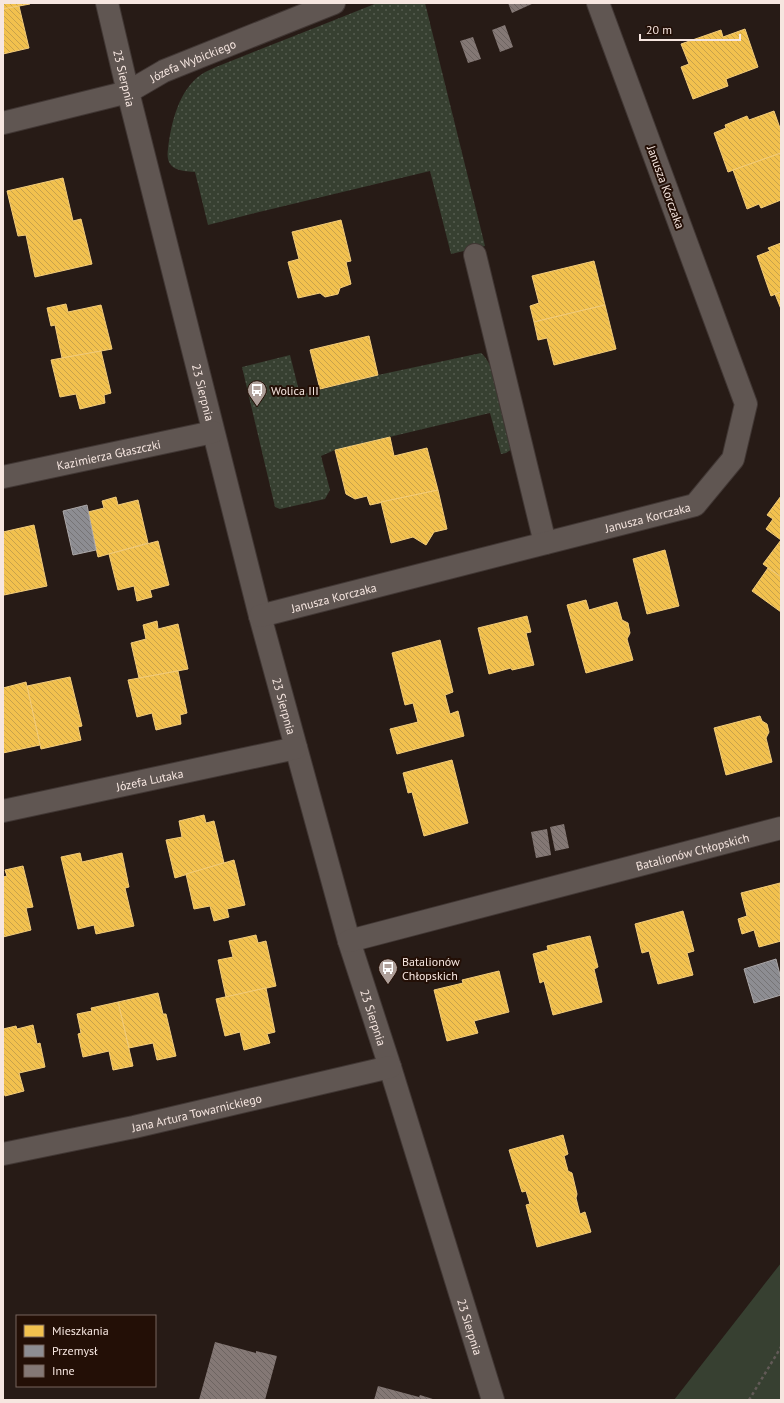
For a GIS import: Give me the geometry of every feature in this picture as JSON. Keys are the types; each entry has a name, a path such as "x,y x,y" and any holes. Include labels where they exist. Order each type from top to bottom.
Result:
{"street":[{"name":"23 Sierpnia","path":"107,3 260,616 349,941 390,1067 493,1400"},
{"name":"Józefa Wybickiego","path":"3,123 128,92 164,71 334,3"},
{"name":"Janusza Korczaka","path":"260,616 695,505 733,459 746,404 598,3"},
{"path":"475,255 545,543"},
{"name":"Kazimierza Głaszczki","path":"3,477 213,432"},
{"name":"Józefa Lutaka","path":"3,811 296,748"},
{"name":"Batalionów Chłopskich","path":"349,941 781,828"},
{"name":"Jana Artura Towarnickiego","path":"3,1154 134,1127 390,1067"}],"path":[{"path":"749,1400 781,1347"}],"green space":[{"path":"377,3 425,3 485,246 451,254 430,171 208,225 195,172 183,171 174,168 169,161 168,156 171,128 182,97 187,88 194,80 209,70"},
{"path":"481,353 487,360 497,383 505,412 512,449 501,454 490,413 335,450 321,456 330,490 325,499 280,509 275,507 242,367 290,355 300,395 378,375"},
{"path":"781,1263 781,1400 674,1400"}],"building: Mieszkania":[{"path":"3,3 30,3 30,4 3,9"},
{"path":"19,6 29,48 3,54 3,9"},
{"path":"745,29 758,67 726,79 728,86 693,99 681,67 689,64 681,44 721,30 723,37"},
{"path":"774,111 781,131 781,153 728,172 714,133 726,128 725,125 747,116 749,120"},
{"path":"781,153 781,200 761,208 759,204 747,209 733,170"},
{"path":"63,178 73,221 81,219 92,264 35,277 26,235 18,236 7,191"},
{"path":"341,220 351,261 346,262 351,284 340,288 338,294 325,297 320,293 298,298 288,262 299,259 292,232"},
{"path":"781,243 781,292 771,296 757,256 770,251 768,248"},
{"path":"594,261 605,305 534,322 530,306 539,303 532,276"},
{"path":"781,292 781,309 775,294"},
{"path":"66,304 68,312 101,305 112,349 62,358 55,325 51,326 47,308"},
{"path":"605,305 616,349 554,365 547,338 538,340 534,322"},
{"path":"369,336 378,375 320,389 310,350"},
{"path":"101,351 111,393 104,395 105,403 80,409 76,394 60,397 51,360"},
{"path":"390,437 394,456 427,448 438,490 370,505 367,496 355,499 346,494 335,450"},
{"path":"438,490 447,529 434,532 426,545 413,537 391,543 381,502"},
{"path":"781,496 781,540 766,529 773,519 767,515"},
{"path":"116,497 118,505 138,500 148,543 98,557 88,512 104,508 102,501"},
{"path":"34,525 47,586 4,595 3,532"},
{"path":"781,540 781,577 763,564"},
{"path":"158,541 169,585 150,590 152,597 137,601 134,586 118,590 109,554"},
{"path":"665,550 679,606 647,614 633,559"},
{"path":"768,568 781,577 781,612 752,591"},
{"path":"586,600 589,610 617,602 622,620 628,623 630,633 627,639 633,660 586,673 567,605"},
{"path":"527,616 531,632 526,633 534,665 512,670 511,668 489,674 478,628"},
{"path":"157,621 158,629 178,624 188,669 139,678 131,643 146,639 143,625"},
{"path":"440,640 453,692 445,695 450,714 458,711 464,736 397,754 390,729 418,722 413,703 405,705 392,653"},
{"path":"178,671 187,713 180,715 181,724 156,730 152,713 137,717 128,680"},
{"path":"70,677 82,726 78,727 81,740 41,749 27,686"},
{"path":"26,682 40,745 3,753 3,688"},
{"path":"760,716 762,721 767,724 769,732 766,738 772,762 726,775 714,728"},
{"path":"452,760 468,823 424,836 412,792 408,793 403,773"},
{"path":"204,815 206,823 214,821 224,863 175,878 166,840 182,837 179,821"},
{"path":"80,853 82,862 122,853 129,887 125,888 134,926 96,934 94,925 78,929 61,857"},
{"path":"234,860 245,905 227,909 229,917 214,921 210,906 194,909 186,874"},
{"path":"23,866 33,907 26,908 31,930 3,937 3,877 7,876 5,870"},
{"path":"780,883 781,941 759,947 754,930 742,934 738,919 747,916 741,893"},
{"path":"683,911 694,951 687,953 693,975 658,984 649,951 642,953 635,924"},
{"path":"256,935 258,943 266,941 276,986 226,997 218,960 233,957 229,941"},
{"path":"590,936 598,967 594,969 602,1002 553,1015 544,981 540,983 533,954 548,950 547,946"},
{"path":"499,971 509,1012 474,1021 478,1033 447,1041 434,990 463,983 462,980"},
{"path":"266,988 275,1032 267,1034 270,1043 244,1050 240,1032 225,1036 216,999"},
{"path":"158,993 163,1014 166,1014 176,1056 157,1060 153,1043 129,1048 118,1002"},
{"path":"118,1002 133,1066 113,1070 109,1051 83,1057 78,1034 81,1033 77,1014 92,1011 91,1008"},
{"path":"33,1025 37,1044 40,1043 45,1067 19,1073 24,1091 5,1096 3,1089 3,1029 16,1026 17,1029"},
{"path":"563,1135 568,1154 564,1156 568,1171 572,1173 580,1214 585,1212 591,1232 537,1247 526,1205 530,1204 526,1191 522,1192 509,1150"}],"building: Przemysł":[{"path":"87,505 96,550 73,555 63,511"},
{"path":"776,959 781,979 781,995 754,1003 744,969"}],"building: Inne":[{"path":"508,3 534,3 512,13"},
{"path":"505,25 513,47 500,52 492,30"},
{"path":"473,37 481,59 468,63 460,41"},
{"path":"564,824 569,848 555,851 550,827"},
{"path":"547,829 551,855 536,858 531,832"},
{"path":"215,1342 256,1353 256,1351 277,1356 265,1400 199,1400"},
{"path":"378,1386 419,1397 420,1395 436,1400 374,1400"}],"place":[{"name":"Wolica III","path":"257,407"},
{"name":"Batalionów Chłopskich","path":"388,985"}]}
